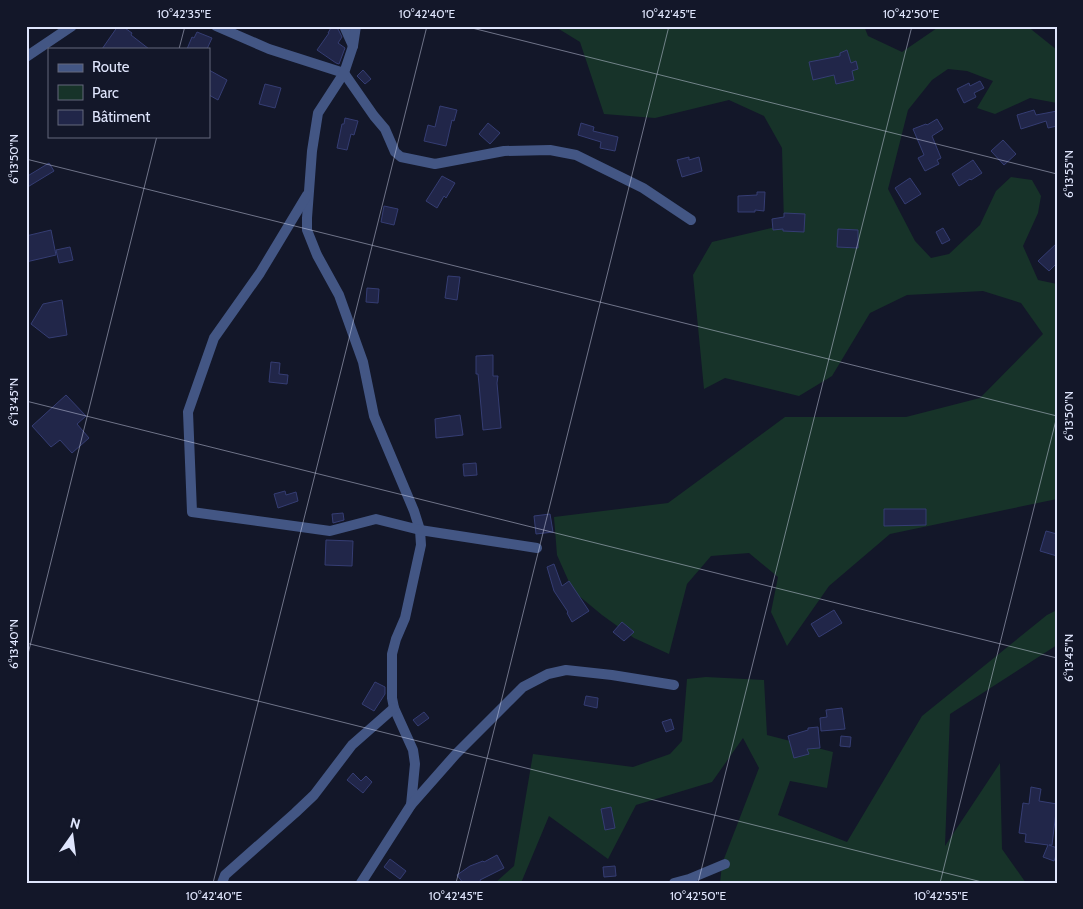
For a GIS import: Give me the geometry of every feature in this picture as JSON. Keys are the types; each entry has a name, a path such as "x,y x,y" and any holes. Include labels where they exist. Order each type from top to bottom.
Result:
{"street":[{"path":"26,57 72,26"},
{"path":"216,26 269,49 344,73 385,129 395,152 401,157 435,164 504,151 550,150 576,155 643,188 691,220"},
{"path":"344,26 353,46"},
{"path":"356,26 353,46 344,73 318,113 312,151 307,230 316,255 338,296 363,362 374,416 414,511 420,530 421,545 405,618 392,654 392,698 394,708 413,750 415,764 411,805"},
{"path":"310,191 260,273 214,338 188,412 192,512 330,531 376,519 420,530 536,548"},
{"path":"361,883 411,805 456,754 523,688 548,674 566,670 674,685"},
{"path":"222,883 225,875 296,813 314,794 352,745 394,708"},
{"path":"674,883 726,864"}],"green space":[{"path":"554,26 864,26 868,36 902,52 940,26 1027,26 1057,50 1057,103 1030,98 995,114 977,108 993,81 967,71 948,69 932,80 908,110 888,189 915,241 931,258 949,254 980,225 996,191 1011,177 1032,180 1041,196 1038,213 1023,246 1038,280 1057,284 1057,499 890,534 829,586 787,646 771,612 778,577 749,553 711,556 687,584 669,654 634,638 573,591 557,555 554,517 668,503 785,417 906,417 980,398 1043,334 1021,303 983,291 907,295 870,313 832,376 799,396 725,378 704,389 693,275 712,242 784,225 782,148 764,116 729,100 655,118 604,114 580,42"},
{"path":"1057,610 1057,645 950,714 945,846 1000,763 1002,849 1026,883 720,883 722,864 759,768 743,738 712,782 636,805 608,859 549,816 521,883 495,883 514,866 533,754 633,767 670,754 682,741 687,679 706,677 764,680 767,735 833,752 827,788 790,781 778,815 847,842 922,716 1047,615"}],"building":[{"path":"118,26 122,26 148,48 103,48"},
{"path":"332,26 338,29 342,37 338,43 345,48 339,64 317,50"},
{"path":"197,32 212,38 207,48 187,48 192,37 194,38"},
{"path":"847,50 851,63 856,61 858,69 852,71 854,80 836,84 834,75 813,80 809,62 840,56 840,53"},
{"path":"363,70 371,79 365,84 357,76"},
{"path":"210,71 227,80 218,100 210,96"},
{"path":"980,81 984,88 974,93 976,97 964,103 957,89 969,83 970,86"},
{"path":"265,84 281,88 275,108 259,104"},
{"path":"440,106 457,110 454,121 452,120 446,146 424,141 428,125 435,127"},
{"path":"1034,110 1036,115 1057,111 1057,126 1048,128 1046,121 1021,129 1017,115"},
{"path":"345,118 358,121 354,135 351,134 347,150 337,148"},
{"path":"937,119 943,129 932,136 941,158 937,160 939,164 925,171 918,158 924,155 913,129 927,125"},
{"path":"488,123 500,133 490,144 479,134"},
{"path":"581,123 594,127 593,131 618,137 615,151 600,148 601,142 578,135"},
{"path":"1003,140 1016,154 1004,165 991,151"},
{"path":"689,157 689,160 699,157 702,171 682,177 677,160"},
{"path":"973,160 982,173 959,186 952,174"},
{"path":"49,163 54,171 26,188 26,177"},
{"path":"442,176 455,183 437,208 426,201"},
{"path":"910,178 921,194 905,204 895,188"},
{"path":"757,192 765,192 764,211 738,212 738,196 757,195"},
{"path":"384,206 398,209 394,225 381,222"},
{"path":"784,213 805,214 804,232 783,231 783,229 773,230 772,219 784,217"},
{"path":"943,228 950,240 942,244 936,232"},
{"path":"838,229 858,230 858,248 837,247"},
{"path":"51,230 56,255 26,262 26,236"},
{"path":"1057,243 1057,263 1049,271 1038,261"},
{"path":"70,247 73,260 59,263 56,250"},
{"path":"448,276 460,277 457,300 445,298"},
{"path":"367,288 379,289 378,303 366,302"},
{"path":"62,300 67,335 49,338 31,324 43,304"},
{"path":"493,355 493,376 498,376 501,428 483,430 478,374 476,374 476,356"},
{"path":"271,362 280,363 279,374 288,375 287,384 269,382"},
{"path":"66,395 86,416 77,424 89,438 72,453 60,440 51,447 32,426"},
{"path":"460,415 463,435 436,438 435,419"},
{"path":"476,463 477,475 464,476 463,464"},
{"path":"285,491 286,495 296,492 298,501 278,508 274,494"},
{"path":"884,509 926,509 926,525 884,526"},
{"path":"343,513 344,520 333,523 332,514"},
{"path":"550,514 553,532 536,534 534,516"},
{"path":"1046,531 1057,534 1057,556 1040,551"},
{"path":"326,540 353,541 352,566 325,565"},
{"path":"554,564 562,586 569,581 589,611 572,622 568,612 554,591 547,567"},
{"path":"834,610 842,623 819,637 811,624"},
{"path":"622,622 634,632 624,641 613,632"},
{"path":"375,682 385,687 385,694 374,711 362,704"},
{"path":"586,696 598,698 597,708 584,705"},
{"path":"842,708 845,729 821,731 820,718 827,717 826,710"},
{"path":"424,712 429,718 418,726 413,720"},
{"path":"671,719 674,729 666,732 662,722"},
{"path":"818,727 820,748 807,749 809,754 794,758 788,736 808,730 808,728"},
{"path":"841,736 851,737 850,747 840,746"},
{"path":"353,773 361,781 366,776 372,782 363,793 347,780"},
{"path":"1031,787 1041,789 1039,801 1057,804 1052,845 1049,845 1057,848 1054,861 1043,857 1048,845 1025,842 1026,834 1019,833 1023,803 1029,804"},
{"path":"611,807 615,828 605,830 601,809"},
{"path":"497,855 504,868 480,880 481,883 463,883 457,875 470,866 484,862"},
{"path":"390,859 406,871 400,879 384,867"},
{"path":"615,866 616,876 604,877 603,867"}]}
